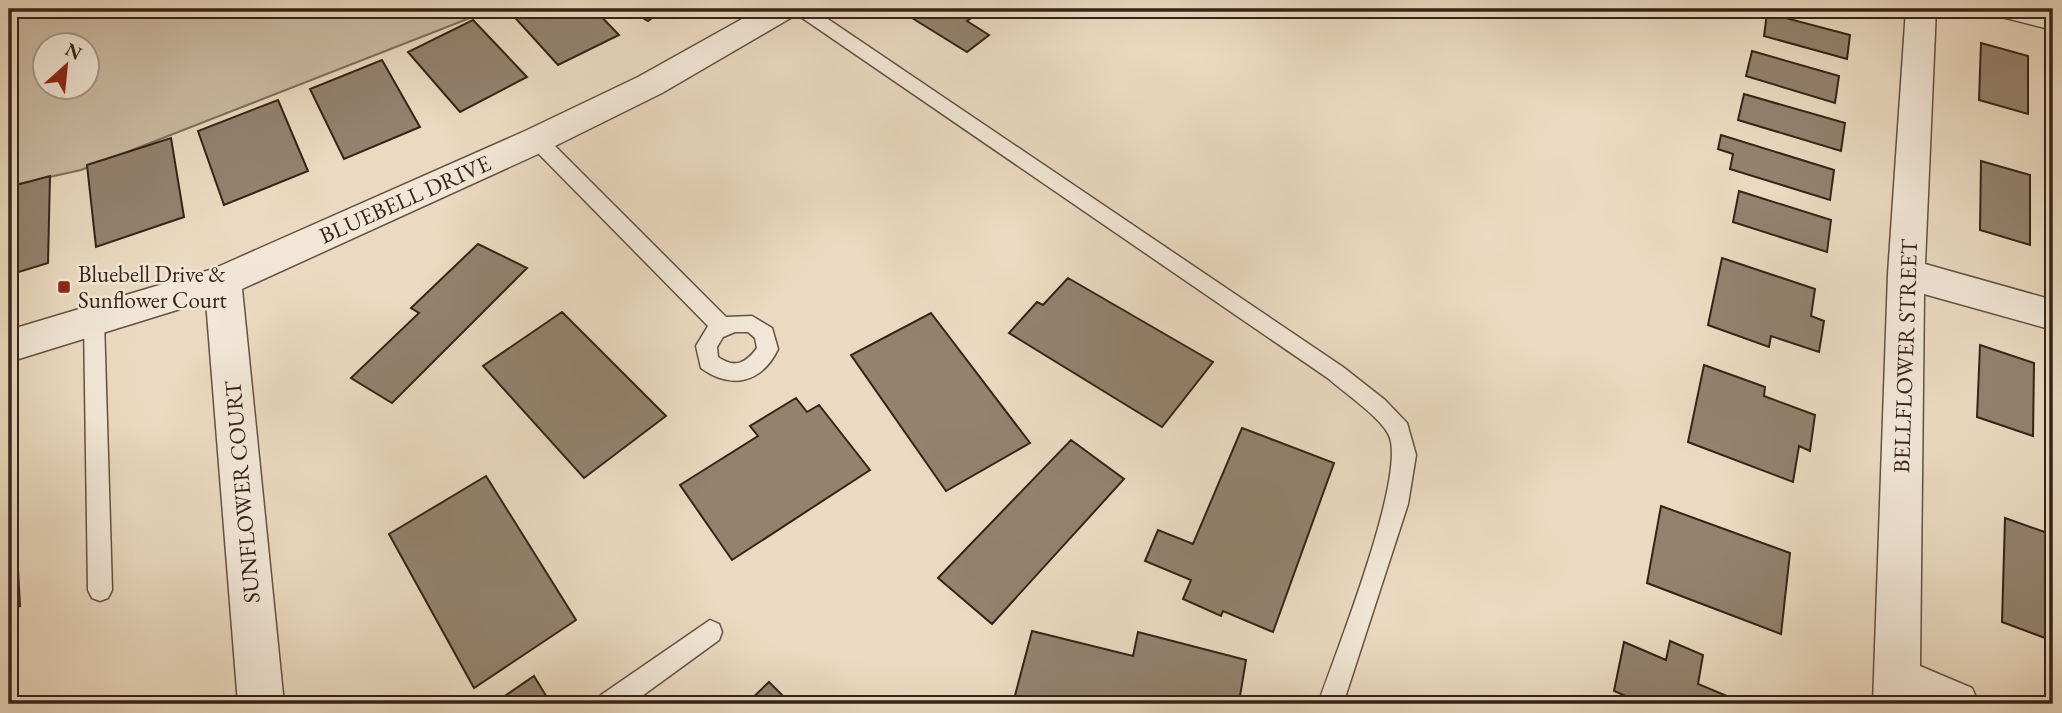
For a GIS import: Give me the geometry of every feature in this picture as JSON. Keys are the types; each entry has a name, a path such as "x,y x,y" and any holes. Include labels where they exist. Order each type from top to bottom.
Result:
{"street":[{"name":"BLUEBELL DRIVE","path":"9,346 223,281 537,140 650,85 783,9"},
{"name":"BELLFLOWER STREET","path":"1896,692 1906,274 1921,9"},
{"path":"2009,9 2053,20"},
{"path":"1906,274 2053,315"},
{"name":"SUNFLOWER COURT","path":"223,281 261,704"},
{"path":"1896,692 1956,704"}],"lane":[{"path":"801,9 1336,373 1377,407 1399,430 1405,455 1397,504 1331,704"},
{"path":"537,140 723,327"},
{"path":"94,320 100,590"},
{"path":"610,704 710,632"}],"shaded area":[{"path":"9,9 493,9 81,170 9,186"}],"building":[{"path":"507,9 594,9 619,35 558,65"},
{"path":"628,9 664,9 648,21"},
{"path":"910,9 984,9 967,21 989,35 967,52 904,13"},
{"path":"1812,9 1846,9 1845,18"},
{"path":"1767,13 1850,35 1847,59 1764,36"},
{"path":"473,20 527,77 460,112 408,52"},
{"path":"1981,43 2028,56 2028,114 1979,100"},
{"path":"1752,51 1839,76 1835,103 1746,76"},
{"path":"382,60 420,127 344,159 310,89"},
{"path":"1744,94 1845,123 1841,151 1738,120"},
{"path":"278,100 308,171 224,205 198,131"},
{"path":"1721,135 1834,170 1830,200 1730,169 1733,154 1718,149"},
{"path":"171,138 184,217 96,247 87,165"},
{"path":"1981,161 2030,175 2030,245 1980,230"},
{"path":"50,176 48,263 9,275 9,187"},
{"path":"1739,191 1831,220 1827,252 1733,222"},
{"path":"478,244 527,268 392,403 351,378 419,313 411,308"},
{"path":"1722,258 1815,289 1811,316 1824,321 1819,352 1771,336 1769,347 1708,325"},
{"path":"1068,278 1213,362 1162,427 1009,333 1037,302 1043,305"},
{"path":"562,312 666,416 584,478 483,366"},
{"path":"931,313 1030,443 946,491 851,355"},
{"path":"1980,345 2034,363 2033,436 1977,417"},
{"path":"1704,365 1765,387 1764,396 1815,415 1810,451 1799,446 1793,482 1688,442"},
{"path":"796,398 807,412 819,405 870,470 732,560 680,485 758,436 750,426"},
{"path":"9,424 20,606 9,610"},
{"path":"1242,428 1334,463 1273,632 1223,611 1221,616 1183,599 1191,580 1145,561 1158,530 1193,544"},
{"path":"1071,440 1124,479 992,624 938,578"},
{"path":"486,476 576,620 474,688 389,534"},
{"path":"1661,506 1790,553 1781,634 1647,583"},
{"path":"2005,518 2053,535 2053,641 2002,622"},
{"path":"1032,631 1133,656 1138,632 1246,660 1240,696 1248,698 1247,704 1013,703"},
{"path":"1670,641 1703,655 1698,684 1746,704 1644,704 1614,691 1624,642 1666,660"},
{"path":"534,676 551,704 493,704"},
{"path":"769,682 791,704 746,704"}],"place":[{"name":"Bluebell Drive & Sunflower Court","path":"64,287"}]}
